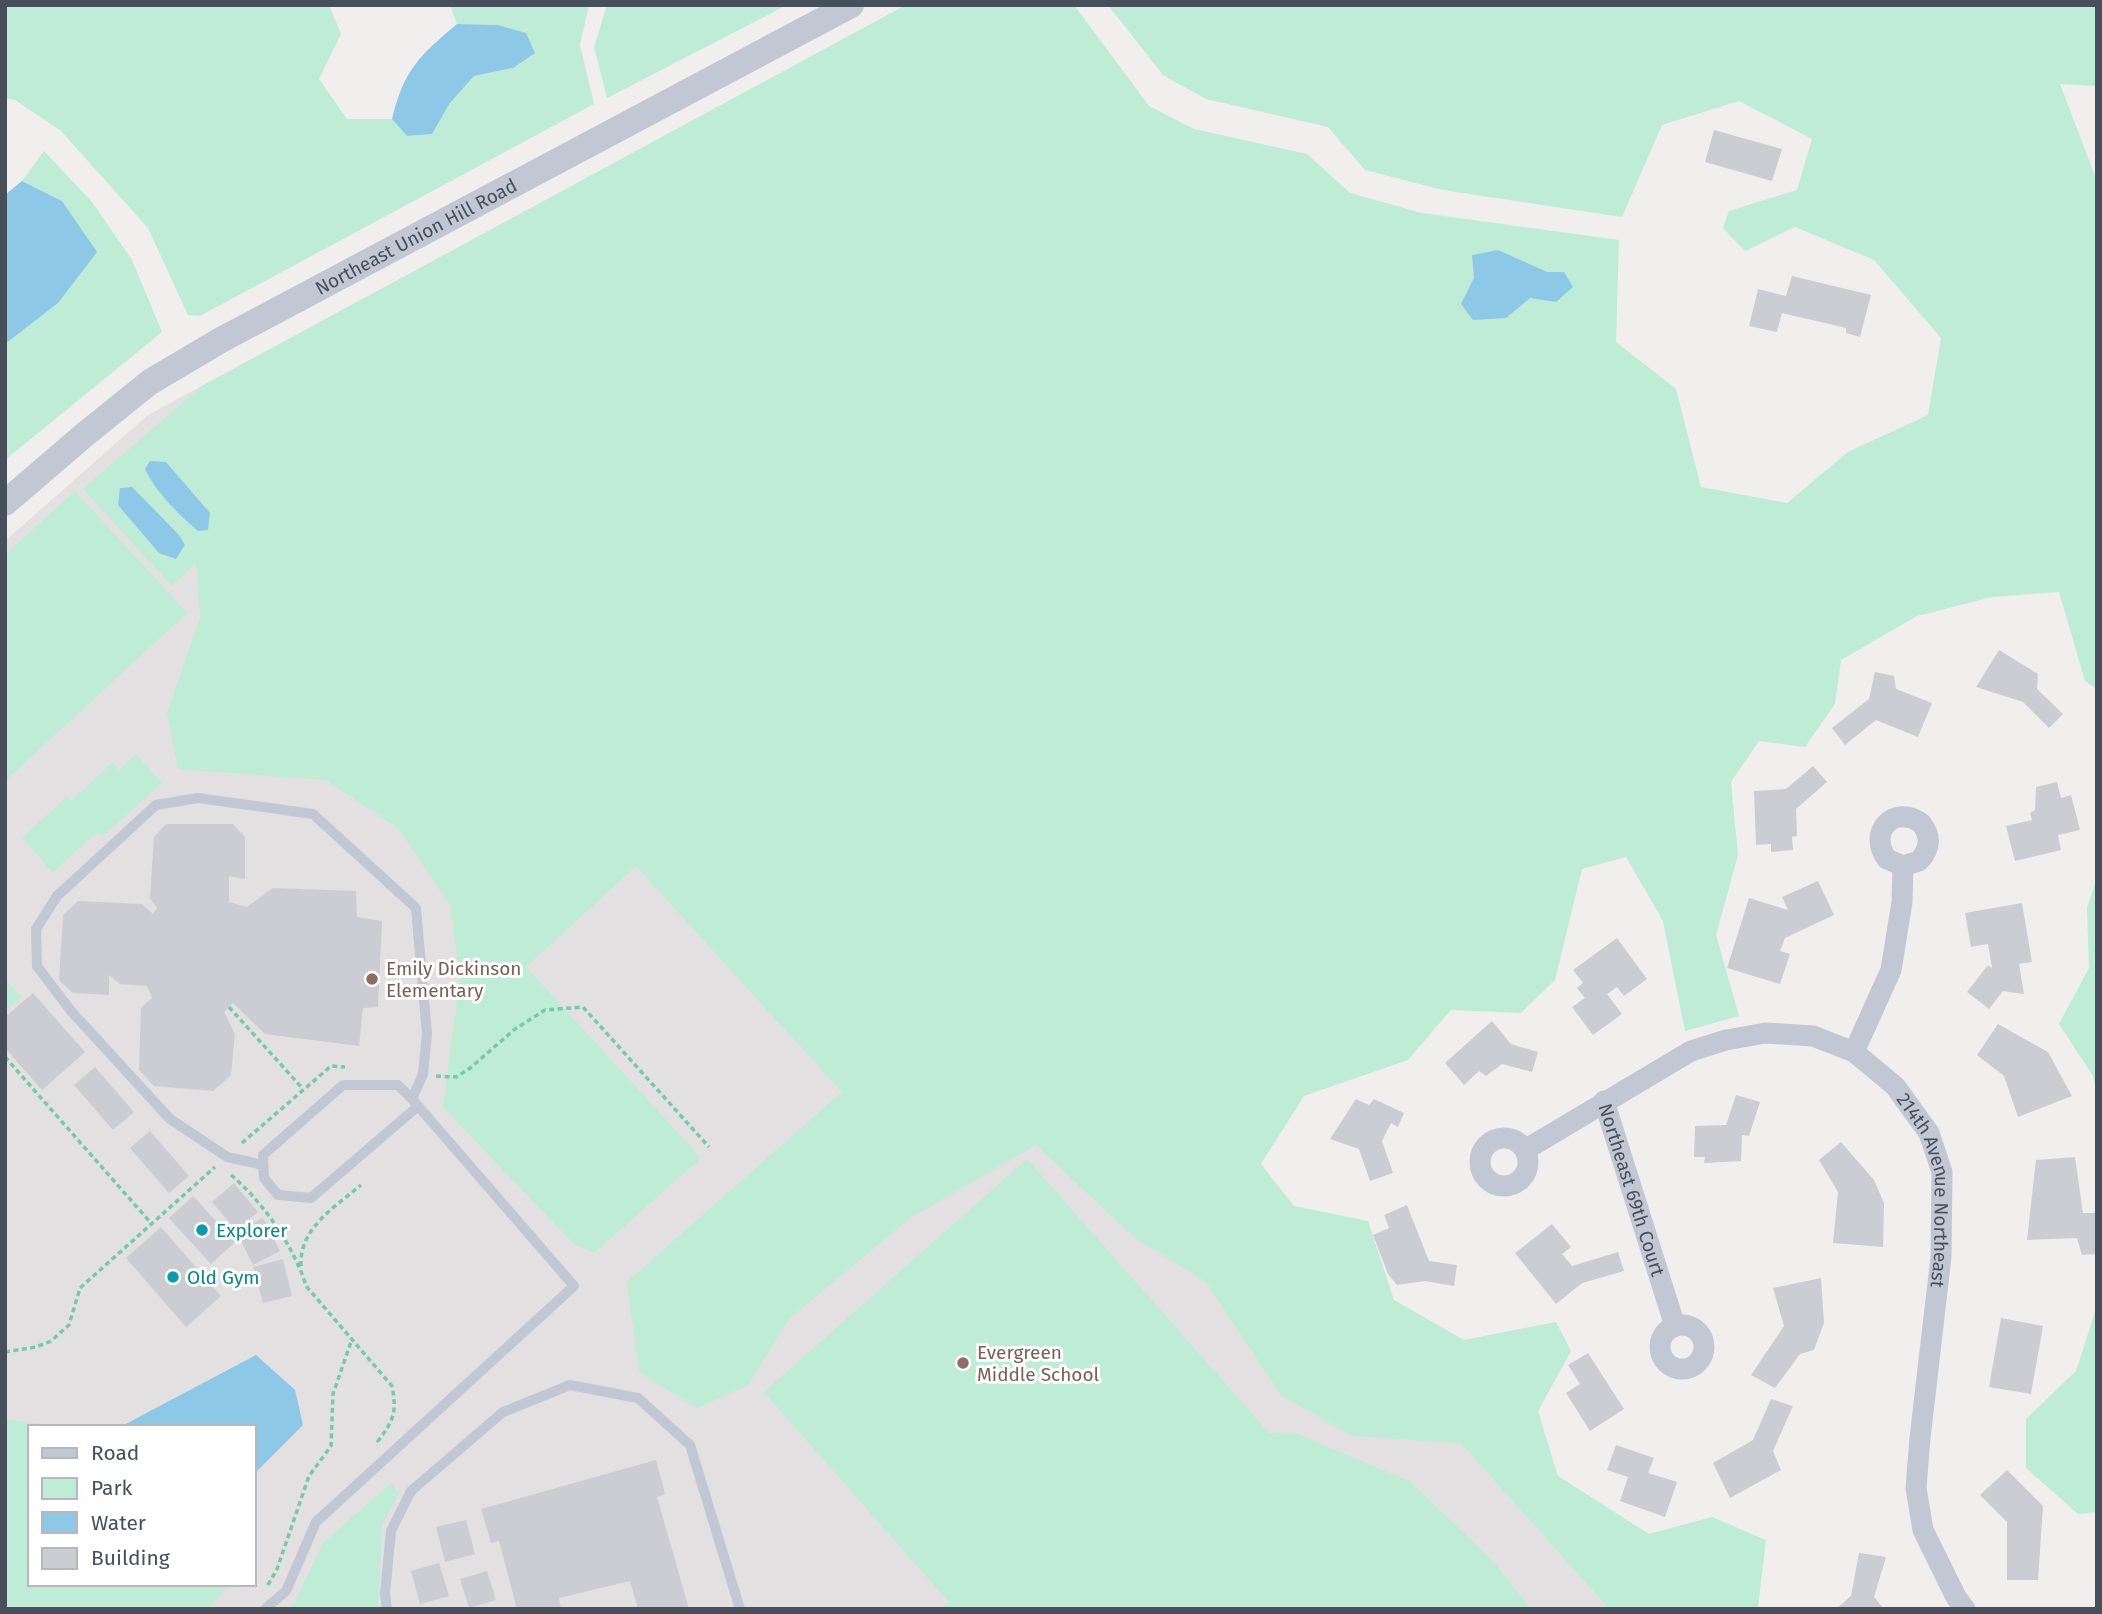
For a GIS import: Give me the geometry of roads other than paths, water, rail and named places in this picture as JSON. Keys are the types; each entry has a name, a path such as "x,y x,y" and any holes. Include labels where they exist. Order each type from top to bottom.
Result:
{"street":[{"name":"Northeast Union Hill Road","path":"5,503 150,382 221,340 851,5"},
{"path":"1854,1052 1891,970 1902,902 1903,866"},
{"name":"214th Avenue Northeast","path":"1604,1101 1691,1051 1726,1040 1766,1033 1813,1036 1854,1052 1895,1086 1929,1133 1942,1172 1941,1257 1916,1488 1923,1531 1956,1597 1965,1609"},
{"name":"Northeast 69th Court","path":"1525,1150 1604,1101 1675,1326"}],"lane":[{"path":"263,1165 223,1161 170,1119 71,1011 37,967 36,929 57,896 156,805 198,798 313,814 416,908 427,1034 423,1074 415,1103 311,1198 278,1195 264,1178 263,1155 343,1086 398,1085 415,1103 574,1286 316,1522 286,1591 265,1609"},
{"path":"387,1609 391,1531 411,1491 503,1412 570,1385 638,1398 690,1445 740,1609"}],"water":[{"path":"457,24 497,25 526,33 535,53 513,68 474,76 450,103 432,134 407,136 392,119 402,88 423,55"},
{"path":"22,181 62,201 97,252 58,303 5,344 5,195"},
{"path":"1498,250 1547,272 1564,272 1573,287 1556,302 1530,298 1506,318 1473,320 1461,304 1474,278 1472,255"},
{"path":"150,461 166,462 210,513 208,530 198,531 161,494 145,469"},
{"path":"132,487 179,535 185,545 176,559 159,553 118,505 120,488"},
{"path":"256,1355 295,1390 303,1425 256,1472 256,1425 124,1425"}],"place":[{"name":"Emily Dickinson Elementary","path":"372,979"},
{"name":"Explorer","path":"202,1230"},
{"name":"Old Gym","path":"173,1277"},
{"name":"Evergreen Middle School","path":"963,1363"}]}
